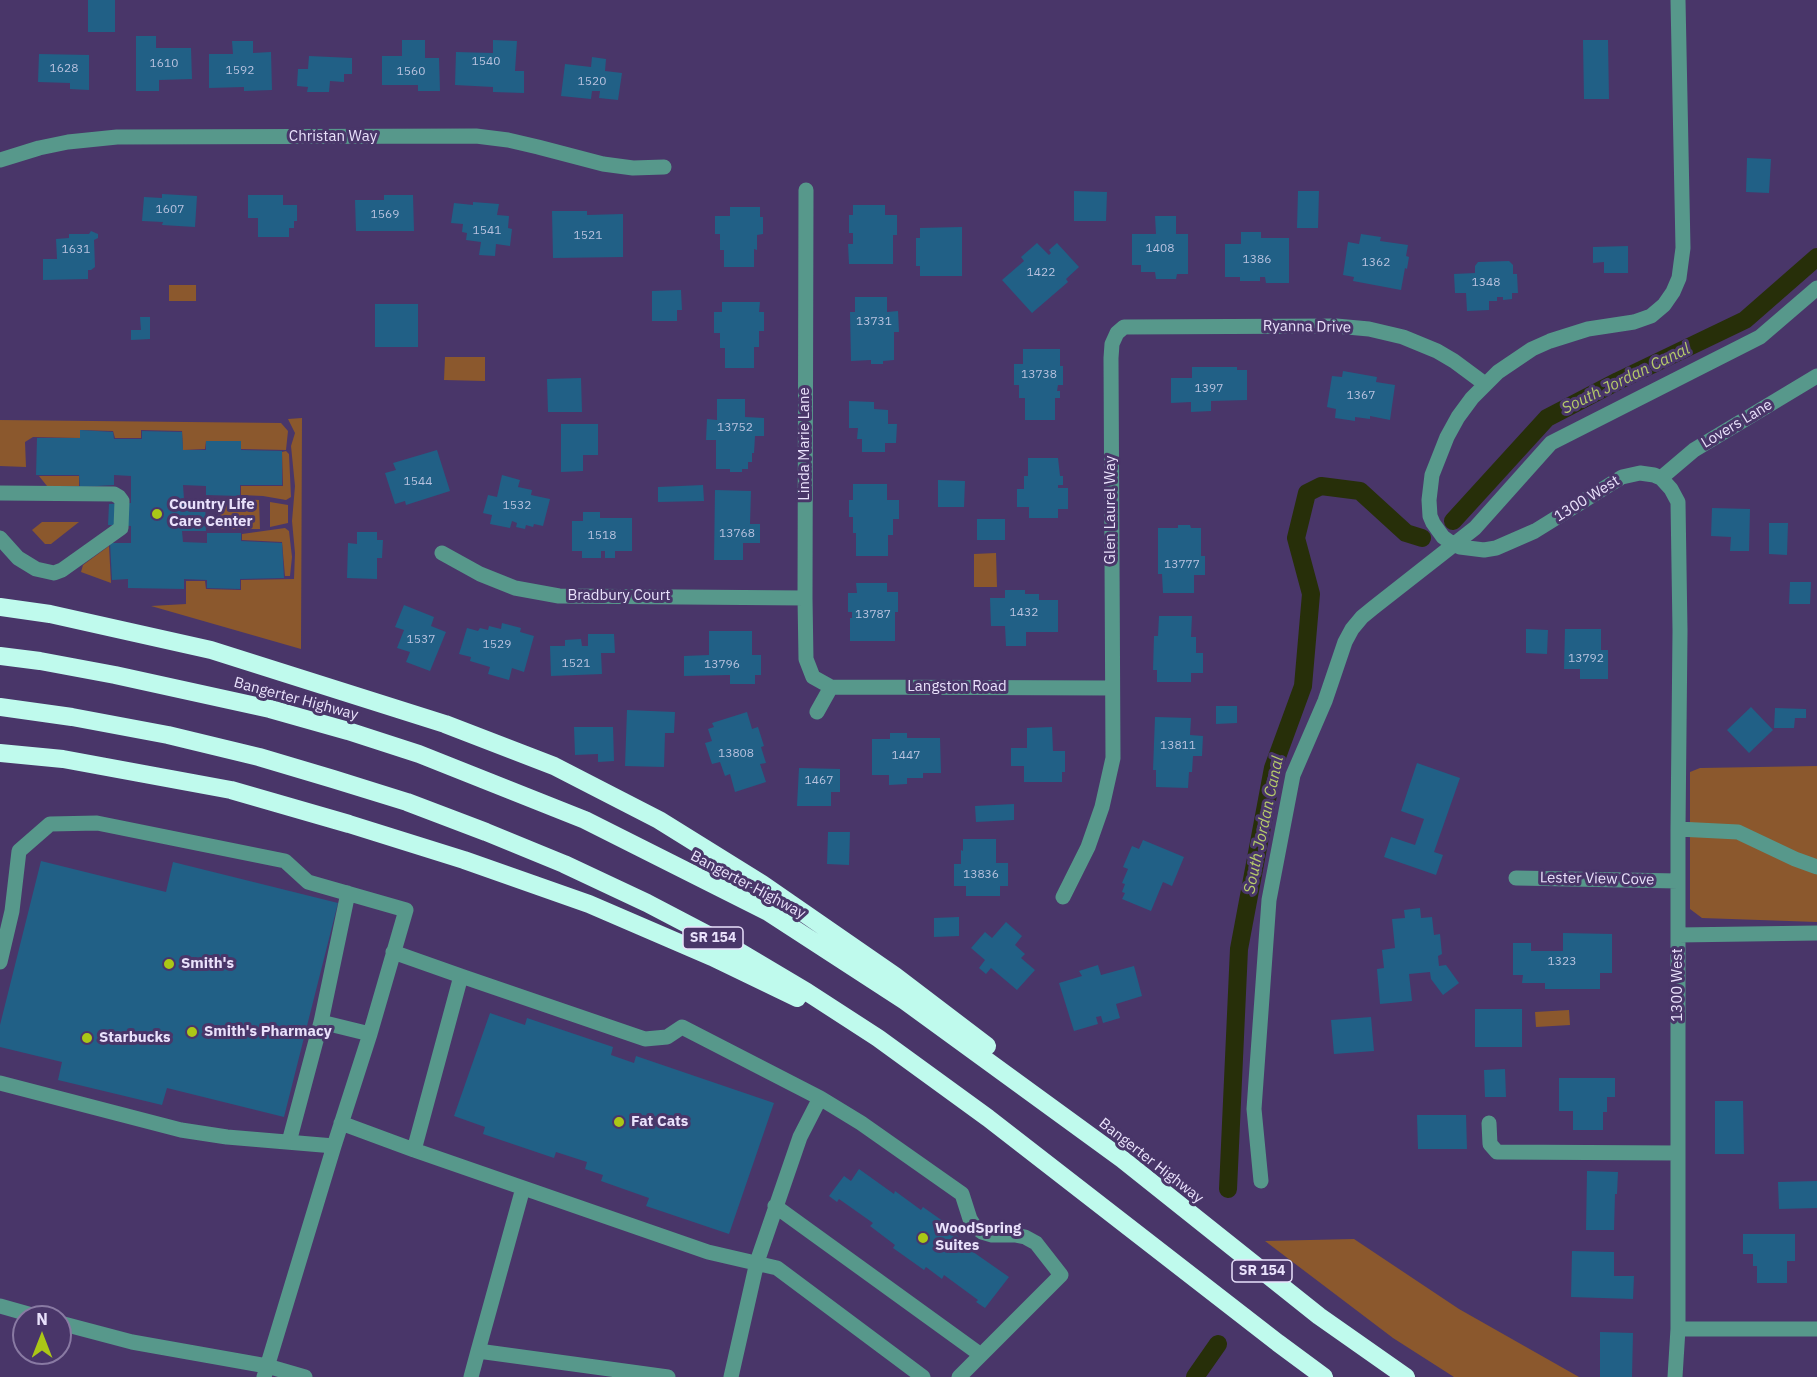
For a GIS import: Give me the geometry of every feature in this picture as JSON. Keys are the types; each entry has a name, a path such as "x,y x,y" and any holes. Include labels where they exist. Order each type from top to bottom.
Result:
{"highway":[{"path":"0,607 51,614 211,650 445,724 554,766 659,820 762,884 866,956 1058,1100 1122,1159"},
{"name":"Bangerter Highway","path":"0,656 114,675 292,715 418,754 585,820 768,912 906,1001 1122,1159 1319,1316 1406,1377"},
{"name":"SR 154","path":"0,706 72,717 179,738 259,757 417,806 564,864 647,903 733,948 878,1038 988,1118 1324,1377"},
{"path":"0,753 63,759 231,790 453,857 590,904 712,957 878,1038"}],"street":[{"path":"1454,544 1437,530 1430,516 1432,476 1447,437 1458,417 1485,384 1514,359 1532,348 1588,329 1634,322 1651,316 1664,305 1679,278 1683,248 1678,0"},
{"name":"Christan Way","path":"0,160 68,142 117,137 476,136 528,145 603,164 633,168 664,167"},
{"name":"Linda Marie Lane","path":"806,190 806,659 813,677 831,687"},
{"path":"1261,1181 1254,1109 1269,900 1293,775 1352,629 1362,617 1475,528 1551,443 1760,337 1817,288"},
{"name":"Ryanna Drive","path":"1117,333 1124,327 1336,326 1369,329 1403,337 1437,351 1454,360 1485,384"},
{"name":"Glen Laurel Way","path":"1063,897 1088,847 1102,807 1113,758 1111,358 1112,344 1117,333"},
{"name":"Lovers Lane","path":"1661,478 1681,459 1700,446 1817,376"},
{"name":"1300 West","path":"1454,544 1471,549 1496,548 1535,531 1622,477 1640,474 1661,478 1671,489 1679,509 1678,1329 1675,1377"},
{"path":"0,494 114,494 122,501 121,528 62,570 54,573 36,569 18,558 0,538"},
{"name":"Bradbury Court","path":"442,553 480,574 515,588 559,596 805,598"},
{"path":"817,712 831,687"},
{"name":"Langston Road","path":"831,687 1112,688"},
{"path":"0,963 12,911 19,851 51,824 97,823 285,861 308,882 406,910 265,1372"},
{"path":"1678,829 1738,832 1817,867"},
{"name":"Lester View Cove","path":"1516,878 1678,881"},
{"path":"289,1142 321,1022 348,893"},
{"path":"1678,935 1817,933"},
{"path":"393,952 645,1039 667,1037 682,1027 820,1098 861,1122 962,1194 970,1219 982,1232 992,1236 1025,1237 1036,1244 1061,1275 959,1377"},
{"path":"414,1150 461,976"},
{"path":"321,1022 370,1034"},
{"path":"0,1083 181,1131 334,1146"},
{"path":"731,1377 757,1262 800,1137 820,1098"},
{"path":"341,1123 708,1252 777,1268 923,1377"},
{"path":"1489,1123 1490,1144 1497,1152 1678,1153"},
{"path":"471,1377 523,1188"},
{"path":"775,1206 981,1355"},
{"path":"72,1326 265,1372 305,1377"},
{"path":"1678,1329 1817,1329"},
{"path":"478,1351 668,1377"}],"shaded area":[{"path":"169,285 196,285 196,301 169,301"},
{"path":"445,357 485,357 485,381 444,380"},
{"path":"302,418 301,649 151,606 186,604 186,581 205,581 206,589 241,590 241,580 294,579 295,553 292,521 295,486 291,446 295,433 288,419"},
{"path":"0,420 281,423 288,431 286,450 241,449 241,441 206,441 205,449 183,450 182,431 141,430 141,438 115,438 113,431 80,430 80,438 33,437 25,442 26,467 0,466"},
{"path":"286,451 289,454 291,497 286,500 241,495 241,486 283,486 282,452"},
{"path":"39,476 79,476 79,486 47,486"},
{"path":"218,500 259,500 260,529 218,529"},
{"path":"270,502 288,505 288,523 270,527"},
{"path":"42,522 79,522 51,544 45,544 32,530"},
{"path":"285,528 289,531 292,557 290,576 285,576 282,542 242,540 242,534"},
{"path":"109,546 111,583 81,572 83,565"},
{"path":"996,553 997,587 974,587 974,554"},
{"path":"1817,766 1817,922 1702,918 1690,909 1690,772 1700,768"},
{"path":"1569,1010 1570,1025 1536,1027 1535,1012"},
{"path":"1354,1239 1459,1309 1579,1377 1454,1377 1393,1338 1265,1241"}],"building":[{"path":"88,0 115,0 115,32 88,32"},
{"path":"136,36 156,36 156,48 191,48 192,79 159,80 159,91 136,91"},
{"path":"402,40 425,40 425,58 439,58 440,91 418,91 418,85 382,85 382,56 402,56"},
{"path":"493,40 517,41 515,71 524,71 524,93 493,92 493,87 455,85 456,52 493,53"},
{"path":"1583,40 1608,40 1609,99 1584,99"},
{"path":"232,41 253,41 253,53 271,52 272,90 244,91 244,87 209,88 209,54 233,54"},
{"path":"39,54 89,55 89,90 70,89 70,83 38,82"},
{"path":"309,56 352,58 352,74 344,74 344,82 330,81 329,92 307,92 308,87 297,86 298,69 308,69"},
{"path":"592,57 606,59 605,71 622,73 618,100 599,98 600,91 592,91 591,99 561,96 565,64 591,67"},
{"path":"1747,158 1771,159 1769,193 1746,192"},
{"path":"1074,191 1107,192 1106,221 1074,221"},
{"path":"1298,191 1319,191 1318,228 1297,228"},
{"path":"162,194 197,196 195,227 142,221 144,197 162,198"},
{"path":"248,195 283,195 283,205 297,205 297,221 294,221 294,228 289,228 289,237 258,237 258,218 248,218"},
{"path":"384,195 413,195 414,231 356,231 355,200 384,200"},
{"path":"473,202 499,204 497,215 509,216 508,228 512,229 510,246 496,244 495,256 479,255 481,242 466,240 467,233 462,232 463,224 451,223 454,203 473,205"},
{"path":"853,205 885,205 885,215 897,215 897,235 893,235 893,264 849,264 848,244 853,244 853,233 849,233 849,215 853,215"},
{"path":"730,207 760,207 760,217 763,217 763,234 757,235 754,267 724,267 724,250 720,250 720,234 715,234 715,216 730,216"},
{"path":"552,211 587,211 587,215 623,214 623,257 553,258"},
{"path":"1155,216 1176,216 1176,234 1188,234 1188,274 1177,274 1176,279 1156,279 1155,272 1141,272 1141,265 1132,265 1132,234 1156,234"},
{"path":"962,227 962,276 920,276 920,266 916,266 916,238 920,238 920,228"},
{"path":"91,231 98,234 98,238 94,240 95,267 88,270 88,279 43,280 43,259 57,259 56,239 69,238 69,234 89,234"},
{"path":"1241,232 1261,232 1261,238 1289,238 1289,283 1266,283 1265,277 1260,277 1260,281 1240,281 1240,277 1225,277 1225,244 1241,244"},
{"path":"1361,234 1381,237 1380,241 1408,245 1406,256 1409,257 1401,290 1353,281 1354,277 1343,275 1348,242 1359,244"},
{"path":"1037,243 1049,255 1051,253 1049,250 1057,243 1079,267 1066,279 1068,282 1032,313 1002,280 1024,261 1021,257"},
{"path":"1628,246 1628,273 1604,273 1604,262 1593,263 1593,247"},
{"path":"1509,261 1513,265 1513,274 1517,274 1518,293 1512,293 1512,299 1503,300 1503,297 1497,297 1497,301 1489,301 1489,310 1467,311 1466,293 1455,293 1454,274 1475,273 1475,266 1478,262"},
{"path":"681,290 682,310 677,310 677,321 652,321 652,291"},
{"path":"855,297 887,297 887,312 898,311 899,332 894,332 894,360 883,361 883,364 871,364 871,360 851,361 850,312 855,312"},
{"path":"722,302 760,302 759,312 764,312 764,331 759,331 759,347 754,347 754,368 725,368 725,348 720,348 720,333 714,333 714,312 722,312"},
{"path":"375,304 418,304 418,347 375,347"},
{"path":"140,317 150,317 150,339 131,340 131,330 141,330"},
{"path":"1023,349 1060,349 1063,385 1058,385 1057,391 1060,391 1060,398 1055,398 1055,420 1025,420 1025,398 1019,398 1019,385 1014,385 1014,364 1023,364"},
{"path":"1192,367 1237,367 1237,370 1247,370 1247,400 1211,401 1211,411 1191,412 1191,402 1171,403 1171,378 1192,378"},
{"path":"1343,371 1377,377 1376,382 1395,385 1390,420 1370,416 1370,419 1355,417 1355,421 1335,418 1336,409 1327,407 1332,376 1342,377"},
{"path":"581,378 582,412 548,412 547,379"},
{"path":"717,399 745,399 745,417 764,418 764,436 755,436 752,462 748,462 748,469 742,469 742,472 716,469 716,440 706,440 707,419 717,420"},
{"path":"849,401 874,402 874,409 888,410 888,424 897,424 896,443 885,443 885,452 862,452 862,439 857,439 858,428 849,428"},
{"path":"561,424 598,424 598,455 583,455 583,471 561,472"},
{"name":"Country Life Care Center","path":"80,430 113,432 114,439 142,439 142,431 182,432 183,450 206,450 206,441 241,441 241,450 282,451 282,485 240,485 240,496 206,495 206,486 183,485 184,499 205,499 206,531 182,531 183,542 207,543 207,533 241,533 241,541 282,543 284,578 240,579 240,589 207,588 207,580 184,579 184,589 128,588 128,579 112,580 110,543 131,543 131,526 108,525 109,504 131,503 131,476 114,475 114,485 80,487 79,475 36,475 37,438 80,438"},
{"path":"437,450 450,491 406,505 405,501 395,504 385,473 396,470 393,463"},
{"path":"1028,458 1058,458 1063,485 1058,485 1058,488 1068,488 1068,509 1058,509 1058,518 1029,518 1029,507 1017,507 1017,489 1024,489 1024,476 1028,476"},
{"path":"502,475 520,480 518,487 532,490 531,495 550,499 543,526 526,525 525,529 516,527 517,523 512,521 510,528 490,524 492,515 483,513 488,495 497,497"},
{"path":"938,480 965,481 964,507 938,507"},
{"path":"853,484 887,484 887,500 899,500 899,519 893,519 893,535 888,535 888,556 856,556 856,533 853,533 853,517 849,517 849,500 853,500"},
{"path":"703,485 704,501 658,502 658,487"},
{"path":"715,490 751,491 750,524 760,524 760,543 743,543 743,560 714,560"},
{"path":"1712,508 1750,509 1749,551 1730,551 1731,537 1711,536"},
{"path":"583,512 600,512 600,518 632,518 632,551 615,551 615,558 605,558 605,551 601,551 601,558 582,558 582,551 572,551 572,521 583,521"},
{"path":"977,519 1005,519 1005,540 977,540"},
{"path":"1769,523 1788,523 1787,555 1769,554"},
{"path":"1178,525 1201,528 1201,556 1205,556 1205,575 1194,575 1194,593 1163,593 1162,574 1158,574 1158,528 1178,528"},
{"path":"357,532 377,532 377,540 383,540 382,558 377,558 377,579 347,578 348,543 357,544"},
{"path":"1790,582 1811,582 1810,604 1789,604"},
{"path":"856,583 887,583 887,592 898,592 895,641 850,641 852,612 848,612 848,593 857,593"},
{"path":"1005,590 1025,590 1025,594 1039,594 1039,600 1058,600 1058,632 1026,632 1026,646 1006,646 1005,626 991,626 990,598 1005,598"},
{"path":"404,605 434,617 431,626 446,632 430,671 406,662 410,652 397,648 404,630 395,627"},
{"path":"1159,616 1192,616 1191,637 1196,637 1196,653 1203,653 1203,673 1191,673 1191,682 1157,682 1157,670 1153,670 1154,636 1158,636"},
{"path":"502,623 521,628 520,632 534,636 524,672 512,668 509,680 488,674 490,667 470,661 471,657 459,654 467,628 478,631 480,628 488,630 489,626 501,629"},
{"path":"1526,629 1548,630 1547,654 1526,653"},
{"path":"1565,629 1601,629 1601,650 1608,650 1608,679 1580,679 1580,669 1564,669"},
{"path":"709,631 752,631 752,655 761,655 761,675 755,675 755,684 730,684 730,675 684,676 684,656 709,655"},
{"path":"588,634 614,634 615,653 601,653 602,674 551,676 550,646 565,646 565,640 581,639 582,646 588,646"},
{"path":"1216,706 1237,706 1237,723 1216,724"},
{"path":"1751,707 1773,730 1749,753 1727,730"},
{"path":"1775,708 1806,709 1806,718 1795,718 1794,728 1774,728"},
{"path":"627,710 675,712 674,733 665,733 664,767 625,766"},
{"path":"747,712 752,729 758,727 764,746 761,747 766,763 760,764 766,782 735,792 730,774 725,776 720,762 712,764 705,743 712,741 708,729 714,727 712,723"},
{"path":"1155,717 1191,718 1190,735 1203,736 1202,756 1193,756 1188,788 1156,787 1156,770 1153,770"},
{"path":"574,727 613,727 614,761 598,762 598,754 575,755"},
{"path":"1052,727 1053,751 1065,751 1065,772 1062,772 1062,782 1024,782 1024,766 1011,766 1011,748 1027,748 1027,728"},
{"path":"890,733 907,733 907,738 940,738 941,773 923,773 923,778 907,778 907,784 889,785 889,775 872,775 872,739 890,739"},
{"path":"1417,763 1460,778 1434,852 1443,855 1436,875 1384,857 1391,837 1415,845 1424,819 1401,811"},
{"path":"799,768 840,769 840,792 831,792 831,806 797,806"},
{"path":"1014,804 1014,820 976,822 975,806"},
{"path":"828,832 850,832 849,865 827,864"},
{"path":"963,839 996,839 996,863 1008,863 1008,886 1000,886 1000,896 966,896 966,886 954,886 954,864 961,864"},
{"path":"1143,840 1184,857 1172,886 1163,882 1151,911 1122,899 1125,884 1122,883 1128,869 1123,867 1132,846 1139,849"},
{"name":"Smith's","path":"41,861 166,892 173,862 338,903 284,1117 167,1088 162,1105 58,1080 62,1062 0,1047 0,1025"},
{"path":"1420,908 1421,918 1432,917 1434,935 1440,934 1442,954 1438,956 1439,966 1446,965 1459,983 1443,995 1431,979 1430,972 1409,974 1412,1001 1380,1004 1377,969 1384,968 1382,950 1395,948 1392,919 1405,918 1404,910"},
{"path":"959,917 959,936 934,937 934,918"},
{"path":"1006,922 1022,936 1015,945 1025,954 1021,958 1035,970 1017,990 991,968 986,974 979,968 985,960 971,948 985,932 992,938"},
{"path":"1563,933 1612,934 1612,973 1600,973 1600,989 1545,989 1545,983 1522,983 1523,975 1513,975 1513,943 1531,943 1531,951 1563,951"},
{"path":"1098,965 1101,975 1134,966 1142,996 1116,1004 1120,1018 1103,1023 1101,1016 1096,1017 1098,1024 1074,1031 1059,983 1082,976 1079,971"},
{"path":"1475,1009 1522,1009 1522,1047 1475,1047"},
{"name":"Fat Cats","path":"490,1013 525,1025 527,1018 613,1047 611,1055 634,1063 636,1056 774,1103 729,1234 646,1206 649,1198 601,1181 603,1175 585,1169 587,1162 556,1152 554,1158 483,1134 485,1127 454,1116"},
{"path":"1371,1017 1374,1051 1334,1054 1331,1020"},
{"path":"1505,1069 1506,1097 1485,1097 1484,1070"},
{"path":"1559,1078 1615,1078 1615,1097 1607,1097 1607,1112 1603,1112 1603,1130 1573,1130 1573,1111 1559,1111"},
{"path":"1715,1101 1743,1101 1744,1154 1715,1154"},
{"path":"1417,1115 1466,1115 1467,1149 1418,1149"},
{"name":"WoodSpring Suites","path":"859,1169 894,1194 895,1191 921,1210 923,1207 954,1229 952,1232 968,1244 966,1247 1009,1277 985,1308 976,1302 978,1300 944,1275 942,1279 926,1267 924,1270 893,1248 895,1245 870,1226 873,1223 839,1199 837,1202 829,1196 844,1176 851,1181"},
{"path":"1587,1171 1618,1172 1614,1230 1586,1230"},
{"path":"1817,1181 1817,1208 1779,1209 1778,1182"},
{"path":"1743,1234 1795,1234 1795,1261 1787,1261 1787,1283 1757,1283 1757,1266 1753,1266 1753,1254 1743,1254"},
{"path":"1572,1251 1614,1252 1614,1276 1634,1276 1633,1299 1571,1297"},
{"path":"1600,1332 1633,1333 1632,1377 1600,1377"}],"waterway":[{"name":"South Jordan Canal","path":"1453,521 1547,418 1745,320 1817,257"},
{"name":"South Jordan Canal","path":"1228,1189 1239,949 1273,768 1303,686 1311,594 1296,538 1307,493 1321,486 1360,491 1406,533 1422,538"},
{"name":"South Jordan Canal","path":"1195,1377 1218,1344"}],"place":[{"name":"Country Life Care Center","path":"157,514"},
{"name":"Smith's","path":"169,964"},
{"name":"Smith's Pharmacy","path":"192,1032"},
{"name":"Starbucks","path":"87,1038"},
{"name":"Fat Cats","path":"619,1122"},
{"name":"WoodSpring Suites","path":"923,1238"}]}
